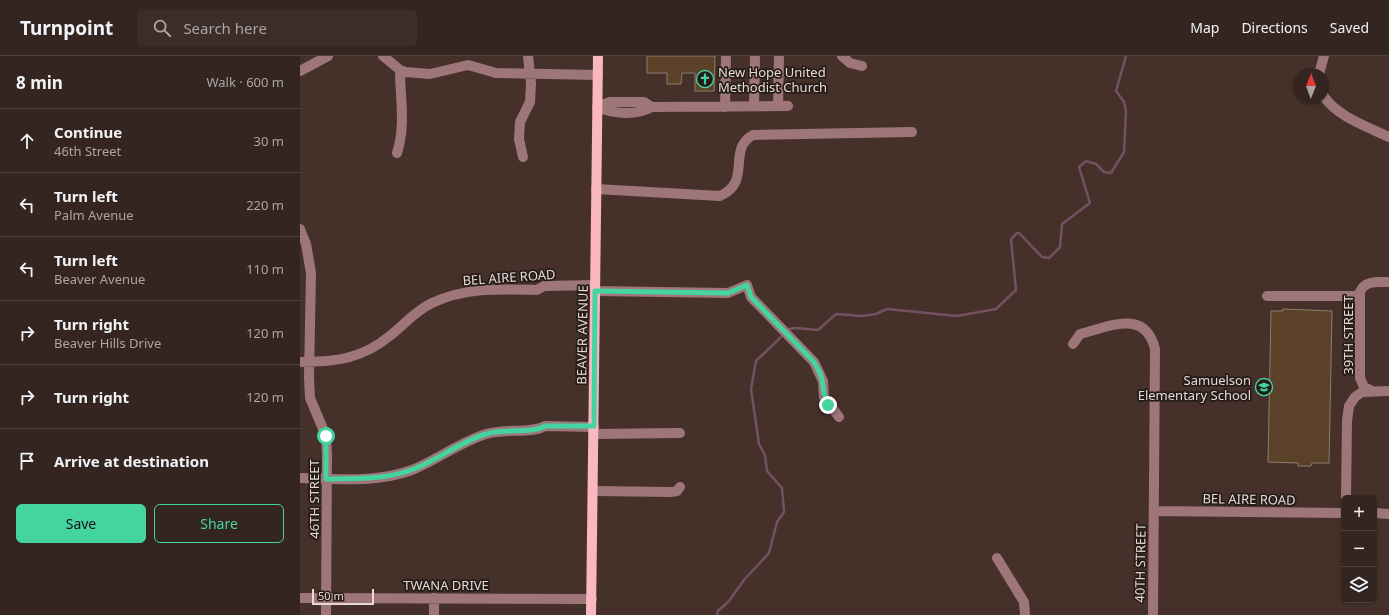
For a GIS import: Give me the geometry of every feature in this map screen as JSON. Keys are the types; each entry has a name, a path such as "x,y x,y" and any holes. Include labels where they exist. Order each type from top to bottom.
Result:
{"main road":[{"name":"BEAVER AVENUE","path":"591,615 598,56"}],"street":[{"path":"300,71 328,56"},
{"path":"383,56 404,72 430,74 468,65 496,73 598,75"},
{"path":"522,158 519,139 520,122 530,102 530,74 528,56"},
{"path":"725,107 726,56"},
{"path":"754,106 755,56"},
{"path":"597,107 610,112 644,112 652,107 783,106 779,56"},
{"path":"842,56 850,63 862,66"},
{"path":"1321,68 1324,56"},
{"path":"397,152 402,138 403,116 400,100 400,70"},
{"path":"1329,104 1338,112 1389,137"},
{"path":"596,189 720,196 727,192 736,183 743,142 753,135 912,132"},
{"name":"46TH STREET","path":"300,229 306,244 311,273 305,362 310,398 326,436 326,615"},
{"name":"39TH STREET","path":"1372,391 1364,387 1360,378 1360,296 1362,288 1366,284 1374,282 1389,282"},
{"name":"BEL AIRE ROAD","path":"305,362 331,362 348,359 370,350 392,335 410,317 431,303 458,293 480,289 537,290 544,286 728,293 747,285 751,297 814,362 822,381 824,396 839,417"},
{"path":"1267,296 1360,296"},
{"name":"40TH STREET","path":"1072,344 1080,334 1127,322 1143,327 1153,338 1155,349 1153,615"},
{"path":"1346,495 1347,414 1355,397 1362,392 1389,391"},
{"path":"300,478 326,479 391,476 428,463 486,433 516,430 539,430 545,426 594,430 680,433"},
{"path":"593,491 671,492 677,491 680,487"},
{"name":"BEL AIRE ROAD","path":"1154,511 1341,513"},
{"path":"1377,513 1389,514"},
{"path":"997,558 1024,602 1025,615"},
{"name":"TWANA DRIVE","path":"300,598 592,599"},
{"path":"434,598 434,615"}],"building":[{"name":"New Hope United Methodist Church","path":"647,56 715,56 714,91 695,91 695,73 682,73 681,84 667,84 667,73 647,73"},
{"name":"Samuelson Elementary School","path":"1283,309 1332,311 1329,463 1312,463 1311,466 1298,466 1298,463 1268,462 1271,311 1283,311"}],"waterway":[{"path":"789,329 796,328 818,330 836,314 862,316 876,314 887,309 957,316 996,309 1016,290 1011,239 1019,233 1042,257 1049,258 1060,247 1062,224 1090,203 1079,167 1086,161 1096,164 1104,172 1111,173 1124,152 1126,111 1124,102 1116,91 1126,56"},
{"path":"717,615 718,611 729,601 744,580 769,553 777,522 784,512 782,488 767,471 765,455 759,444 751,389 756,361 781,337"}],"place":[{"name":"New Hope United Methodist Church","path":"705,79"},
{"name":"Samuelson Elementary School","path":"1264,387"}],"route":[{"path":"326,436 326,479 368,478 391,476 411,470 434,460 486,433 516,430 539,430 545,426 594,426 595,291 728,293 747,285 751,297 755,302 814,362 820,372 824,396 828,405"}]}
